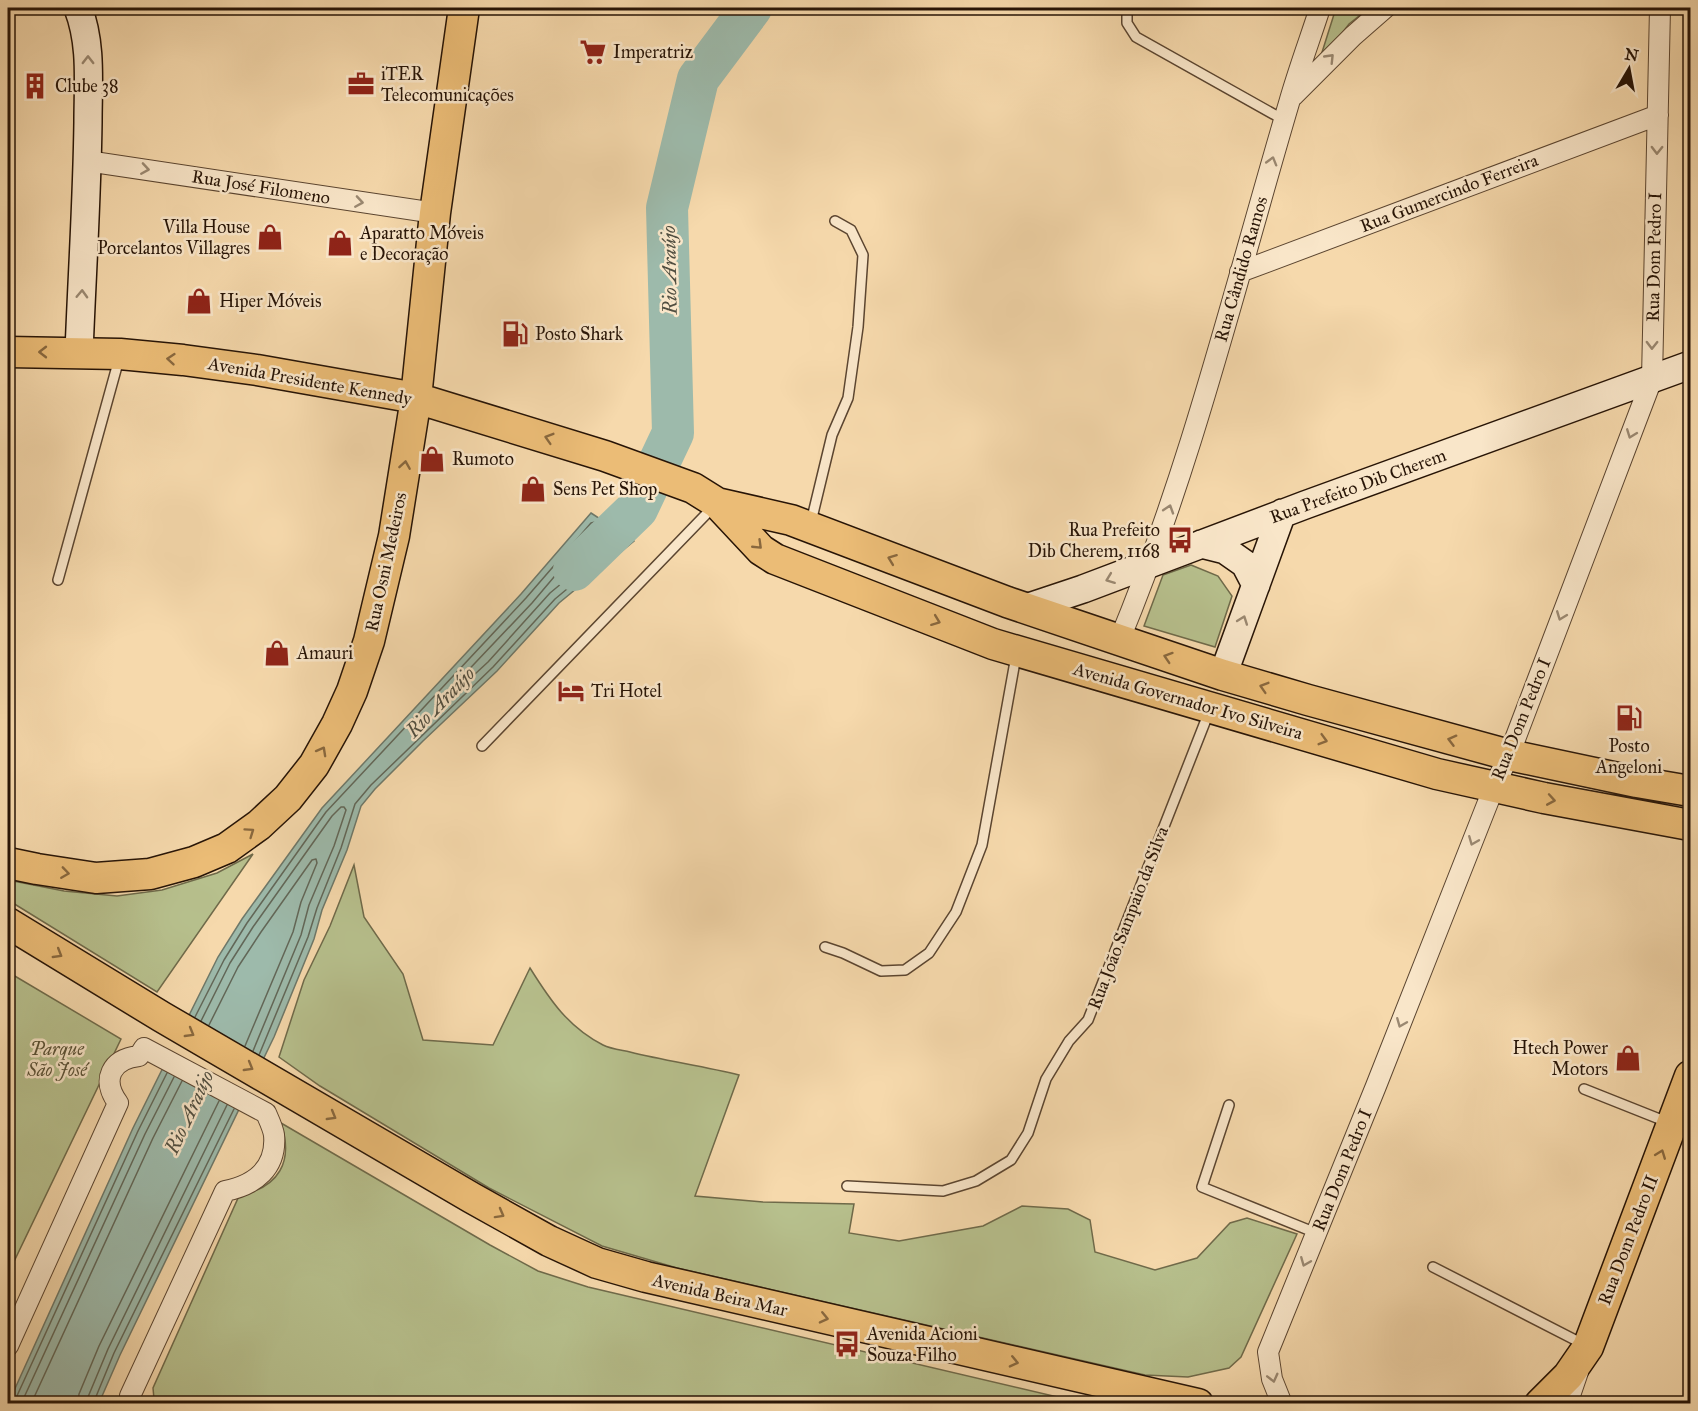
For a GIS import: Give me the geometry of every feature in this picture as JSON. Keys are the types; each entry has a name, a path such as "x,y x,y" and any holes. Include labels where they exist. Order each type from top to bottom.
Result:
{"main road":[{"path":"78,8 88,48 87,161 80,352"},
{"name":"Rua Osni Medeiros","path":"8,863 96,878 150,874 194,862 227,848 260,825 288,798 314,765 337,724 369,641 394,536 416,398 459,12"},
{"name":"Avenida Presidente Kennedy","path":"8,352 80,352 183,360 257,370 416,398 605,456 705,495"},
{"name":"Rua Prefeito Dib Cherem","path":"1026,608 1690,365"},
{"name":"Avenida Governador Ivo Silveira","path":"705,495 791,520 966,587 1223,675 1509,754 1690,791"},
{"name":"Avenida Governador Ivo Silveira","path":"705,495 761,550 775,559 993,644 1437,774 1544,798 1690,825"},
{"path":"1211,707 1282,513"},
{"path":"1201,544 1225,550 1245,564 1256,585"},
{"name":"Avenida Beira Mar","path":"8,923 162,1017 472,1198 549,1241 597,1263 657,1280 1198,1404"},
{"name":"Rua Dom Pedro II","path":"1588,1347 1690,1076"},
{"path":"1549,1403 1588,1347"}],"street":[{"path":"1290,100 1320,8"},
{"name":"Rua Cândido Ramos","path":"1119,640 1149,564 1185,460 1290,100 1353,36 1385,8"},
{"name":"Rua Dom Pedro I","path":"1282,1404 1272,1379 1268,1352 1509,754 1652,379 1660,8"},
{"name":"Rua Gumercindo Ferreira","path":"1240,272 1658,115"},
{"name":"Rua José Filomeno","path":"87,161 435,213"},
{"path":"8,1346 118,1103 109,1083 111,1072 118,1063 128,1057 139,1056 144,1047 266,1113 274,1133 274,1150 268,1166 256,1179 242,1188 225,1191 130,1396 129,1404"}],"lane":[{"path":"1127,8 1127,23 1136,37 1284,120"},
{"path":"810,527 832,435 848,398 858,327 863,255 851,230 836,221"},
{"path":"58,580 120,354"},
{"path":"482,746 705,495"},
{"path":"825,947 881,971 905,970 929,953 956,912 982,845 1017,651"},
{"name":"Rua João Sampaio da Silva","path":"847,1186 943,1191 976,1181 1011,1160 1028,1133 1046,1079 1069,1041 1088,1020 1211,707"},
{"path":"1584,1089 1672,1124"},
{"path":"1229,1105 1202,1187 1316,1233"},
{"path":"1433,1267 1588,1347"}],"green space":[{"path":"1336,8 1369,8 1349,24 1318,65"},
{"path":"1191,565 1218,576 1232,596 1215,647 1144,626 1163,575"},
{"path":"253,854 157,992 8,900 8,880 64,891 117,896 162,890 217,873"},
{"path":"354,865 364,917 403,974 423,1040 493,1045 530,968 561,1012 580,1030 603,1045 739,1075 695,1196 763,1202 854,1204 849,1233 899,1241 983,1226 1022,1206 1068,1209 1090,1220 1095,1252 1155,1270 1197,1258 1230,1223 1247,1218 1297,1234 1241,1357 1229,1368 1188,1377 1145,1375 677,1268 602,1246 489,1188 320,1086 279,1057 304,980 330,926"},
{"name":"Parque São José","path":"8,972 121,1039 8,1274"},
{"path":"281,1123 538,1271 588,1287 1083,1403 198,1404 154,1399 153,1388 239,1196 264,1186 280,1171 286,1150"}],"water":[{"path":"591,513 634,541 559,603 497,671 423,741 361,806 347,850 322,910 314,939 274,1037 99,1403 8,1404 133,1128 218,957 242,919 322,808 521,594"}],"pier":[{"path":"187,1014 267,1060 242,1112 161,1065"}],"waterway":[{"name":"Rio Araújo","path":"574,570 637,509 673,433 667,208 698,79 751,8"}],"place":[{"name":"Imperatriz","path":"593,52"},
{"name":"iTER Telecomunicações","path":"361,84"},
{"name":"Clube 38","path":"35,86"},
{"name":"Villa House Porcelantos Villagres","path":"270,237"},
{"name":"Aparatto Móveis e Decoração","path":"340,243"},
{"name":"Hiper Móveis","path":"199,301"},
{"name":"Posto Shark","path":"515,334"},
{"name":"Rumoto","path":"432,459"},
{"name":"Sens Pet Shop","path":"533,489"},
{"name":"Rua Prefeito Dib Cherem, 1168","path":"1180,540"},
{"name":"Amauri","path":"277,653"},
{"name":"Tri Hotel","path":"571,691"},
{"name":"Posto Angeloni","path":"1629,718"},
{"name":"Htech Power Motors","path":"1628,1058"},
{"name":"Avenida Acioni Souza Filho","path":"847,1344"}]}
